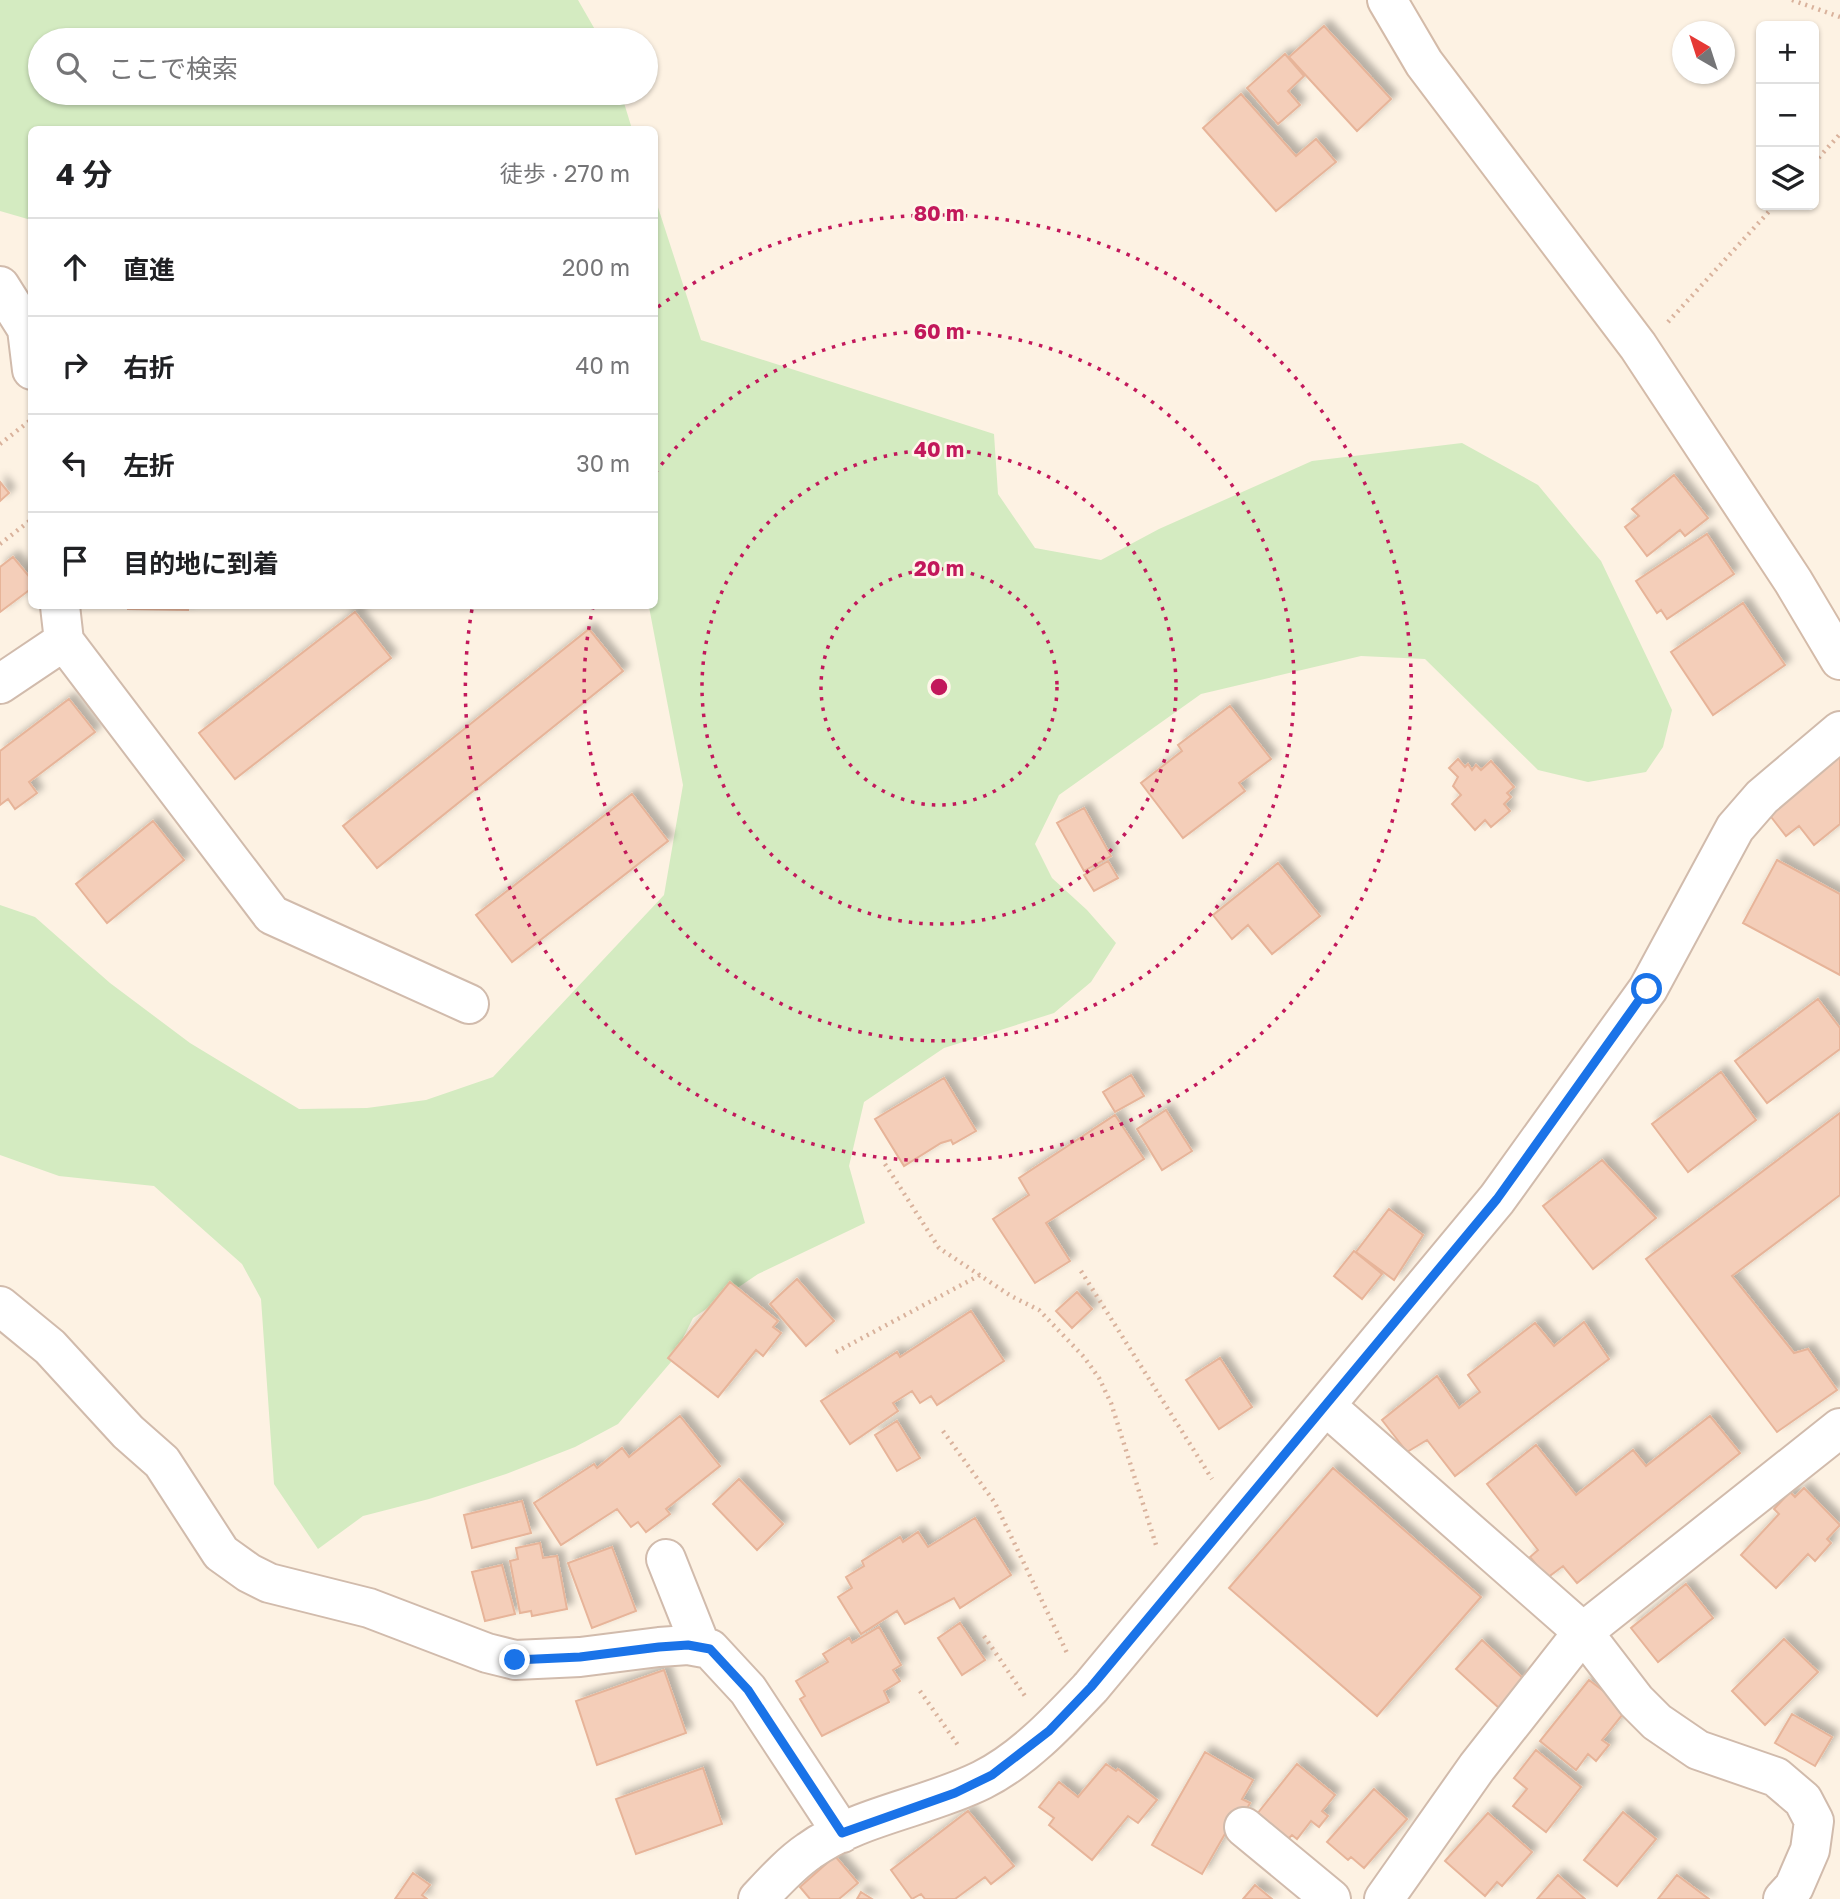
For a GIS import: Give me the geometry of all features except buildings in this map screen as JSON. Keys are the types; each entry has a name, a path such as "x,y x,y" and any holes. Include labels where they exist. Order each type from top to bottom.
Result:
{"street":[{"path":"1387,0 1424,63 1642,351 1793,581 1840,660"},
{"path":"0,286 27,330 28,338"},
{"path":"0,684 62,623 272,915 469,1004"},
{"path":"758,1899 809,1850 842,1833 982,1780 1049,1731 1091,1687 1327,1407 1497,1199 1647,989 1735,828 1762,797 1840,731"},
{"path":"0,1306 50,1347 128,1432 162,1462 221,1553 249,1573 269,1583 369,1608 487,1653 515,1660 580,1657 659,1647 710,1649 748,1690 842,1833"},
{"path":"1327,1407 1583,1632 1636,1701 1657,1723 1698,1750 1776,1777 1803,1800 1814,1821 1810,1850 1794,1887 1783,1899"},
{"path":"1384,1899 1477,1767 1583,1632 1840,1428"},
{"path":"666,1559 701,1647"},
{"path":"1244,1827 1331,1899"}],"path":[{"path":"1792,0 1840,17"},
{"path":"1819,157 1840,134"},
{"path":"1642,351 1770,210"},
{"path":"0,444 28,422"},
{"path":"0,544 28,522"},
{"path":"885,1164 917,1219 939,1248 1039,1310 1084,1357 1099,1378 1111,1403 1153,1543 1182,1578"},
{"path":"1081,1271 1235,1516"},
{"path":"835,1352 980,1275"},
{"path":"943,1431 995,1503 1071,1660 1091,1687"},
{"path":"984,1636 1049,1731"},
{"path":"920,1690 982,1780"}],"green space":[{"path":"0,0 578,0 594,28 28,28 28,105 625,105 631,126 28,126 28,219 0,211"},
{"path":"658,207 701,340 994,434 998,494 1035,548 1101,560 1159,529 1312,461 1462,443 1538,485 1601,561 1672,710 1663,747 1646,772 1588,782 1538,770 1425,659 1361,656 1201,694 1059,795 1035,844 1052,878 1087,910 1116,943 1091,982 1054,1013 944,1048 864,1102 849,1166 865,1223 758,1274 693,1318 671,1362 618,1424 575,1447 506,1474 429,1499 363,1516 318,1549 274,1484 261,1299 242,1264 154,1186 59,1176 0,1155 0,905 35,917 110,983 190,1043 299,1109 367,1108 426,1100 493,1077 664,895 683,785 649,609 658,609"}],"route":[{"path":"515,1660 537,1661 688,1645 710,1649 748,1690 792,1761 842,1833 955,1793 992,1775 1049,1731 1091,1687 1327,1407 1497,1199 1647,989"}]}
